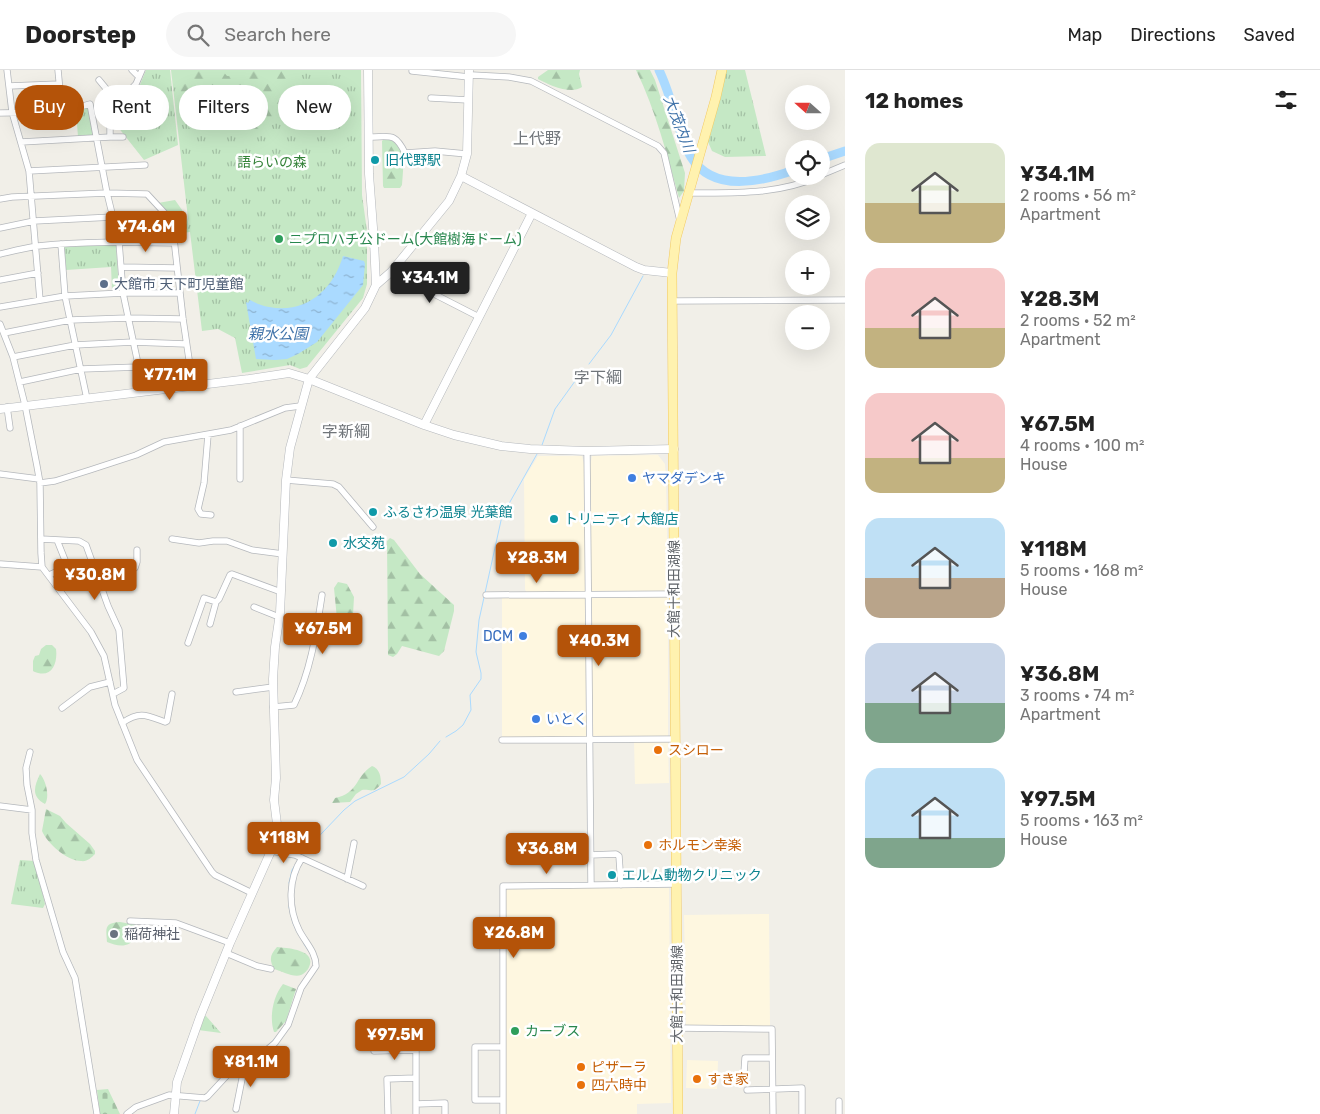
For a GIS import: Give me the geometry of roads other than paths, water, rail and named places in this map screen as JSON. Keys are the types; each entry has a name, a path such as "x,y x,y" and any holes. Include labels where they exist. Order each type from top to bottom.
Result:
{"main road":[{"name":"大館十和田湖線","path":"678,1114 672,274 676,238 705,139 722,70"}],"street":[{"path":"7,70 12,112 29,171 40,300"},
{"path":"9,86 59,84 58,70"},
{"path":"132,70 139,77"},
{"path":"135,85 142,70"},
{"path":"368,70 369,174 376,285"},
{"path":"412,71 469,73 472,75 509,77 531,81 658,146 664,153 680,223"},
{"path":"174,1114 176,1082 230,943 278,832 274,800 276,778 273,707 275,647 281,592 286,480 290,448 300,406 309,379 365,308 376,285 391,272 449,202 461,176 467,154 469,73"},
{"path":"99,80 103,85"},
{"path":"431,98 468,100"},
{"path":"84,106 90,104 107,193 119,242 123,293 144,392"},
{"path":"0,113 12,112"},
{"path":"110,130 110,137"},
{"path":"21,142 123,137"},
{"path":"369,137 391,137 399,140 405,153 467,154"},
{"path":"29,171 145,165"},
{"path":"830,172 845,165"},
{"path":"461,176 636,268 672,274"},
{"path":"689,193 764,192 794,185"},
{"path":"0,199 107,193 147,194 171,218 193,386"},
{"path":"424,425 532,213"},
{"path":"0,228 34,221 113,217 171,218"},
{"path":"0,254 36,246 61,244 174,243"},
{"path":"61,244 65,296 87,398"},
{"path":"121,267 177,268"},
{"path":"391,272 479,317"},
{"path":"0,280 38,273"},
{"path":"0,307 65,296 180,293"},
{"path":"672,301 845,300"},
{"path":"4,333 70,320 183,319"},
{"path":"0,324 13,356 20,382 39,481 42,567 91,632 104,656 112,694 137,760 212,872 252,893"},
{"path":"13,356 76,345 133,342 186,344"},
{"path":"20,382 81,369 190,368"},
{"path":"10,428 4,408 289,373 309,379 424,425 454,435 501,446 530,449 586,450 674,449"},
{"path":"0,474 39,481 55,481 136,455 164,442 208,435 240,426 285,408 300,406"},
{"path":"240,426 240,479"},
{"path":"208,435 204,484 198,509 201,514 211,514"},
{"path":"586,450 591,885"},
{"path":"286,480 333,484 339,487 373,527"},
{"path":"41,539 79,541 86,544 108,606 119,630 124,688 112,694"},
{"path":"172,539 199,543 227,541 252,550 283,554"},
{"path":"49,575 65,568 67,565 57,540"},
{"path":"97,577 116,570 135,568 137,550"},
{"path":"1,564 42,567"},
{"path":"210,624 216,602 220,600 232,574 281,592"},
{"path":"486,595 674,594"},
{"path":"273,707 294,705 303,686 312,655 322,596"},
{"path":"188,643 204,598 216,602"},
{"path":"254,607 279,617"},
{"path":"62,708 90,687 110,682"},
{"path":"236,692 273,686"},
{"path":"122,723 138,715 151,716 165,722 167,721 172,694"},
{"path":"502,740 676,739"},
{"path":"30,752 26,777 32,810 32,833 36,860 63,952 74,978 97,1114"},
{"path":"0,806 32,810"},
{"path":"347,879 354,843"},
{"path":"271,851 302,858 364,886"},
{"path":"590,854 616,854 619,856 621,885"},
{"path":"127,1114 136,1107 169,1095 205,1098 215,1090 232,1070 266,1052 288,1025 301,988 316,966 314,954 299,930 292,906 292,877 302,858"},
{"path":"503,1114 503,886 677,884"},
{"path":"130,921 176,923 230,943"},
{"path":"226,953 257,966 271,969"},
{"path":"677,1028 772,1029 772,1114"},
{"path":"416,1032 416,1114"},
{"path":"503,1047 474,1047 475,1100 503,1100"},
{"path":"374,1052 416,1050"},
{"path":"744,1073 744,1058 771,1058"},
{"path":"246,1064 256,1068 283,1072"},
{"path":"236,1109 246,1064"},
{"path":"388,1114 388,1079 415,1078"},
{"path":"748,1090 802,1088 802,1114"},
{"path":"839,1101 839,1114"},
{"path":"416,1104 445,1103 445,1114"}],"water":[{"name":"親水公園","path":"343,256 364,261 363,285 317,342 287,359 256,359 246,302 248,303 250,300 264,306 282,308 295,307 306,303 325,289"}],"waterway":[{"name":"大茂内川","path":"659,70 686,148 700,168 712,176 738,182 753,181 785,173"},
{"name":"大茂内川","path":"830,156 845,151"},
{"path":"589,364 611,335 643,276"},
{"path":"542,445 555,409 583,370"},
{"path":"446,737 463,725 471,710 470,695 481,679 476,652 479,620 502,516 537,454"},
{"path":"302,854 344,810 355,801 404,777 440,741"},
{"path":"289,883 292,870 297,862"},
{"path":"289,907 297,932"},
{"path":"304,944 310,953"},
{"path":"296,993 304,979"},
{"path":"269,1045 276,1037"},
{"path":"233,1067 258,1054"},
{"path":"222,1077 228,1070"},
{"path":"195,1114 200,1101"}],"place":[{"name":"旧代野駅","path":"375,160"},
{"name":"ニプロハチ公ドーム(大館樹海ドーム)","path":"279,239"},
{"name":"大館市 天下町児童館","path":"104,284"},
{"name":"ヤマダデンキ","path":"632,478"},
{"name":"ふるさわ温泉 光葉館","path":"373,512"},
{"name":"トリニティ 大館店","path":"554,519"},
{"name":"水交苑","path":"333,543"},
{"name":"DCM","path":"523,636"},
{"name":"いとく","path":"536,719"},
{"name":"スシロー","path":"658,750"},
{"name":"ホルモン幸楽","path":"648,845"},
{"name":"エルム動物クリニック","path":"612,875"},
{"name":"稲荷神社","path":"114,934"},
{"name":"カーブス","path":"515,1031"},
{"name":"ピザーラ","path":"581,1067"},
{"name":"すき家","path":"697,1079"},
{"name":"四六時中","path":"581,1085"}],"district":[{"name":"上代野","path":"537,138"},
{"name":"字下綱","path":"598,377"},
{"name":"字新綱","path":"346,431"}],"park label":[{"name":"語らいの森","path":"272,162"}]}
